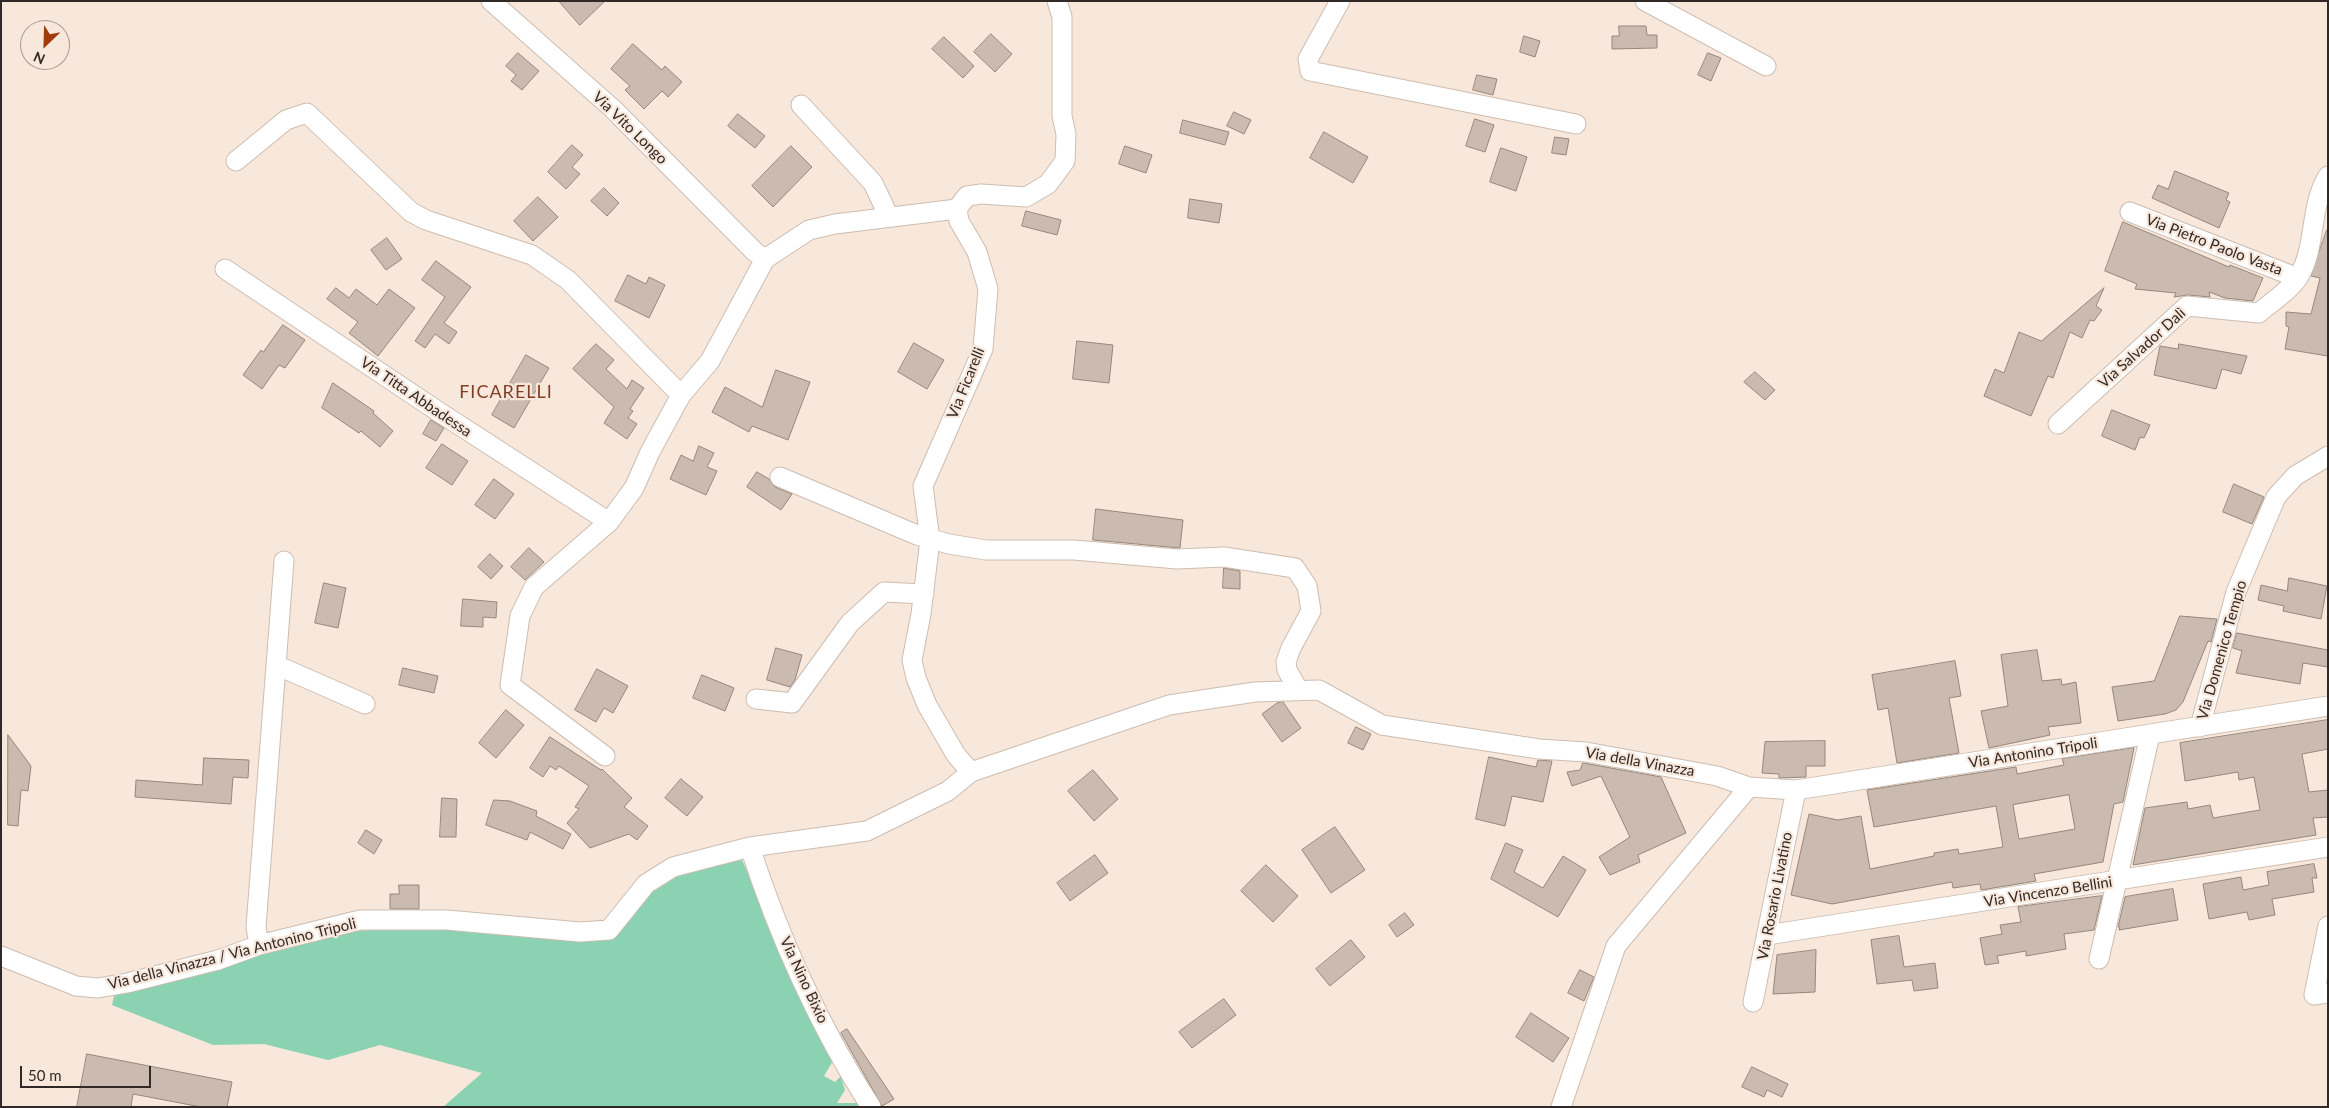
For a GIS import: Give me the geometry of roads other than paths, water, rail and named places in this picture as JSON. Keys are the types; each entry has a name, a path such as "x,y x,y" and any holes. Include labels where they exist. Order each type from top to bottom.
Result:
{"street":[{"name":"Via Vito Longo","path":"491,1 613,109 755,252 765,259"},
{"path":"605,756 510,685 520,616 534,587 609,522 634,488 650,452 682,395 710,360 765,259 809,230 889,217 956,209 968,196 981,194 1026,197 1048,184 1065,161 1066,134 1062,116 1062,17 1057,1"},
{"path":"1340,1 1308,59 1310,71 1576,124"},
{"path":"1645,1 1766,66"},
{"path":"801,105 873,183 889,217"},
{"path":"236,161 286,120 307,113 411,212 426,220 532,254 568,280 682,395"},
{"name":"Via Salvador Dalì","path":"2058,424 2187,306 2260,313 2298,278 2307,259 2318,196 2328,176"},
{"name":"Via Ficarelli","path":"956,209 959,221 977,252 988,289 982,349 923,486 930,540 924,594 912,660 916,678 927,705 951,746 970,772"},
{"name":"Via Pietro Paolo Vasta","path":"2130,212 2298,278"},
{"name":"Via Titta Abbadessa","path":"225,269 439,412 609,522"},
{"name":"Via Domenico Tempio","path":"2200,727 2236,592 2276,497 2295,476 2328,456"},
{"path":"780,477 930,540 986,550 1074,550 1177,559 1224,557 1295,568 1307,586 1311,611 1291,648 1286,662 1287,670 1299,691"},
{"path":"259,945 256,926 284,561"},
{"path":"756,699 792,703 850,623 884,592 924,594"},
{"path":"276,665 365,704"},
{"name":"Via della Vinazza / Via Antonino Tripoli","path":"1,956 76,986 98,988 127,983 218,960 259,945 360,920 447,920 580,932 609,930 646,884 673,867 750,847 866,831 948,791 970,772 1169,705 1255,692 1319,690 1382,725 1539,749"},
{"name":"Via Antonino Tripoli","path":"1744,786 1796,790 2328,706"},
{"path":"2099,959 2150,735"},
{"name":"Via della Vinazza","path":"1539,749 1586,752 1717,776 1744,786"},
{"path":"1561,1107 1616,946 1744,786"},
{"name":"Via Rosario Livatino","path":"1753,1002 1796,790"},
{"name":"Via Nino Bixio","path":"750,847 768,904 842,1061 871,1107"},
{"name":"Via Vincenzo Bellini","path":"1767,935 2116,882 2328,847"},
{"path":"2321,994 2328,926"}],"district":[{"name":"FICARELLI","path":"506,392"}]}
